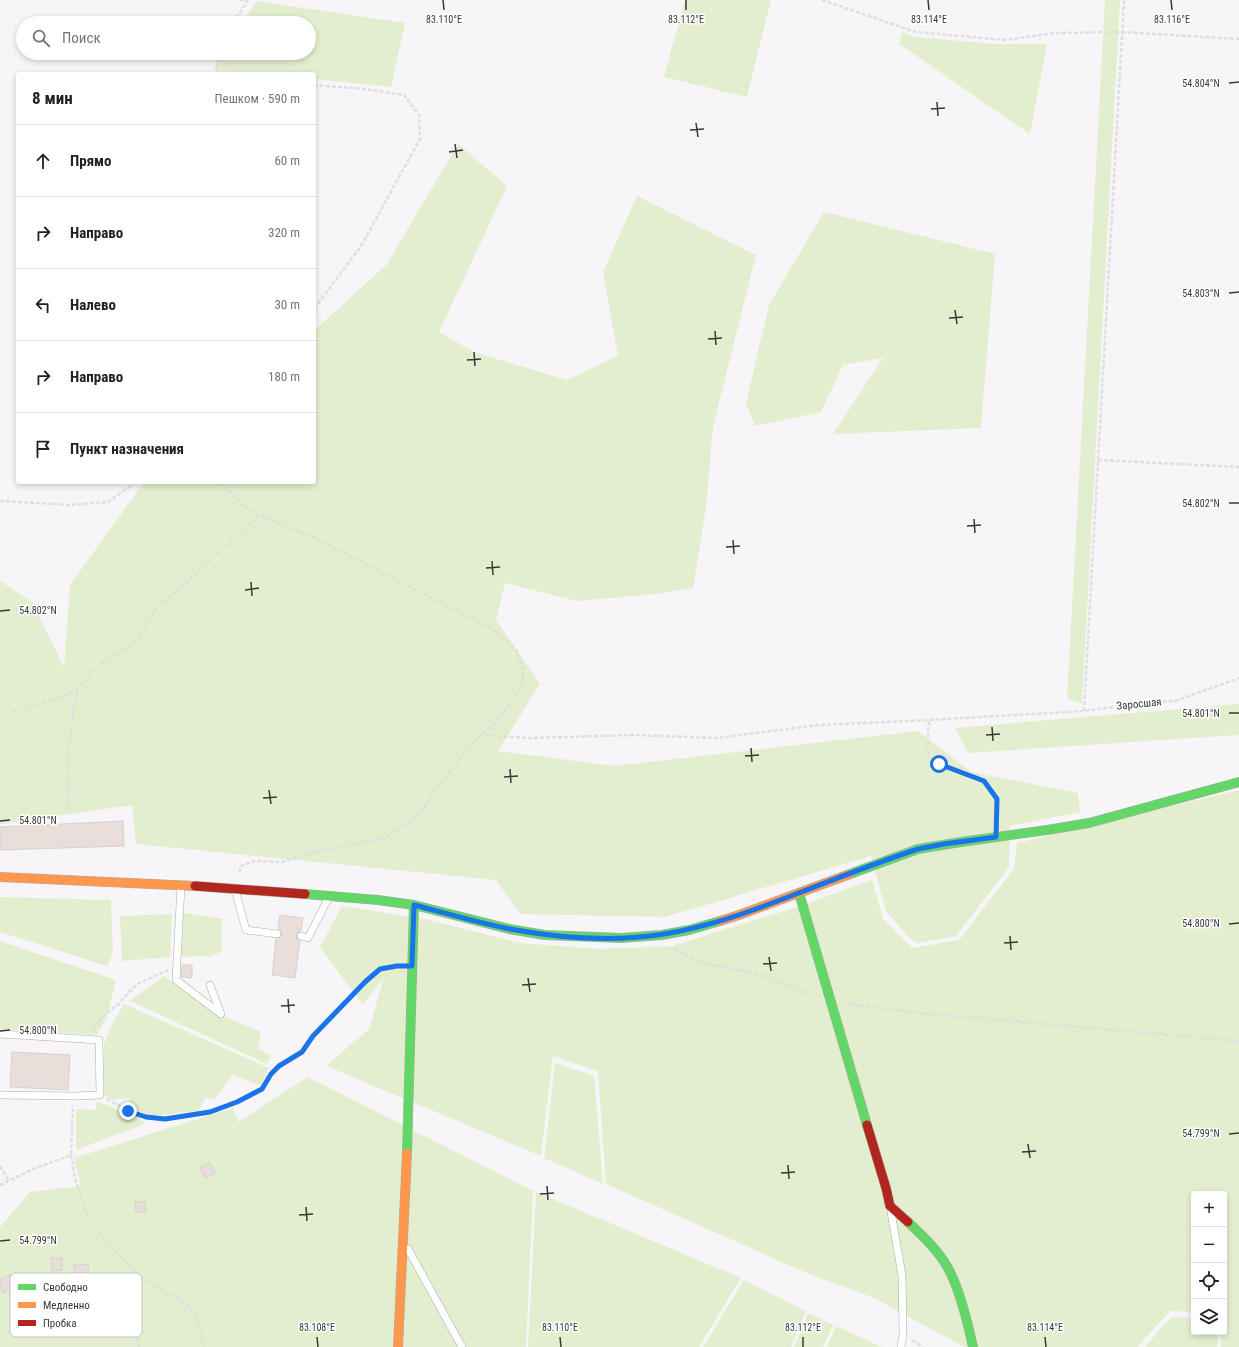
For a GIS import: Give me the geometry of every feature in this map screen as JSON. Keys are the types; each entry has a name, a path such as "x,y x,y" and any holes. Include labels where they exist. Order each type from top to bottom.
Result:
{"street":[{"path":"0,877 234,888 378,900 414,905 509,929 545,935 621,938 689,930 739,915 918,849 1089,823 1239,782"},
{"path":"799,893 890,1206 931,1244 951,1274 966,1316 973,1347"},
{"path":"398,1347 407,1154 414,905"}],"lane":[{"path":"181,886 176,980 221,1014 210,985"},
{"path":"234,888 246,930 277,934"},
{"path":"301,936 308,938 330,896"},
{"path":"0,1034 99,1040 100,1095 0,1095"},
{"path":"890,1206 902,1275 903,1334 901,1347"},
{"path":"403,1240 462,1347"}],"path":[{"path":"240,0 248,0"},
{"path":"238,16 248,0"},
{"path":"822,0 916,32 1005,40 1055,33 1122,32 1239,39"},
{"path":"1084,711 1124,0"},
{"path":"218,60 218,72"},
{"path":"316,85 365,89 404,95 419,115 420,138 361,246 316,306"},
{"path":"1098,460 1239,467"},
{"path":"0,501 70,505 108,502 133,484"},
{"path":"222,484 244,506 315,538 492,629 517,651 523,668 522,688 492,726 480,735 435,791 419,815 385,838 313,852 282,862 254,861 241,866 234,888"},
{"path":"13,711 60,698 78,688 100,664 137,641 156,608 186,583 259,514"},
{"name":"Заросшая","path":"480,735 530,738 633,735 718,738 819,725 1084,711 1140,703 1175,701 1239,678"},
{"path":"68,810 67,761 78,688"},
{"path":"929,720 927,747 933,762 984,781 997,799 996,837"},
{"path":"673,949 700,962 761,975 831,1001 920,1013 1239,1042"},
{"path":"99,1040 93,1028 103,1016 120,1004 137,984 177,966"},
{"path":"100,1095 128,1111 146,1117 165,1119 210,1112 237,1102 262,1089 271,1074 279,1066 302,1052 313,1036 365,982 380,969 397,966 412,966"},
{"path":"74,1096 71,1155 75,1178 88,1220 136,1273"},
{"path":"0,1185 31,1170 71,1155"},
{"path":"0,1166 9,1181"},
{"path":"142,1277 186,1303 197,1317 204,1347"},
{"path":"903,1334 923,1347"},
{"path":"138,1337 139,1347"}],"green space":[{"path":"685,0 771,0 747,97 664,77"},
{"path":"1105,0 1120,0 1082,703 1067,699"},
{"path":"256,1 405,23 391,87 316,79 316,72 234,72 213,70 219,60 316,60 316,16 246,16"},
{"path":"902,32 915,37 996,44 1047,44 1030,134 899,44"},
{"path":"458,144 507,186 439,332 474,352 567,380 618,356 603,272 637,196 756,255 713,427 706,508 693,588 656,594 577,601 505,583 496,620 540,684 498,751 615,766 918,731 971,772 1078,793 1080,812 1010,826 1009,867 956,936 918,943 910,939 886,911 871,856 665,917 520,914 496,880 136,844 132,805 0,824 0,581 32,602 64,667 70,585 143,484 316,484 316,329 387,264"},
{"path":"824,212 995,254 981,428 833,434 883,358 843,365 821,412 755,426 746,403 769,305"},
{"path":"1239,704 1239,735 968,753 955,728"},
{"path":"1239,790 1239,1347 1221,1347 1222,1335 1227,1335 1227,1191 1191,1191 1191,1312 1170,1311 1137,1347 964,1347 874,1298 809,1274 606,1184 598,1071 553,1056 541,1156 326,1066 369,1029 384,977 363,1005 320,947 342,906 424,919 520,943 600,949 672,946 800,906 872,880 883,919 912,948 959,940 1014,869 1017,843"},
{"path":"0,897 111,900 113,954 107,966 0,932"},
{"path":"183,913 222,919 221,952 211,956 181,957"},
{"path":"172,914 170,957 122,961 120,916"},
{"path":"0,941 116,980 107,1017 97,1035 0,1029"},
{"path":"164,976 211,1011 261,1032 258,1048 271,1056 267,1064 130,1001"},
{"path":"124,1004 269,1068 261,1086 232,1075 214,1100 205,1098 199,1111 150,1116 129,1106 129,1098 112,1100 103,1094 104,1044 111,1026"},
{"path":"555,1063 594,1076 603,1184 544,1158"},
{"path":"308,1077 533,1191 526,1347 0,1347 0,1227 30,1192 81,1186 74,1158 233,1108 238,1122"},
{"path":"96,1102 141,1119 145,1124 76,1150 76,1109 96,1110"},
{"path":"536,1192 741,1278 699,1347 528,1347"},
{"path":"744,1280 806,1311 791,1347 703,1347"},
{"path":"808,1313 833,1325 823,1347 794,1347"},
{"path":"1171,1317 1191,1318 1191,1335 1218,1335 1217,1347 1145,1347"},
{"path":"836,1326 882,1347 827,1347"}],"building":[{"path":"123,821 124,846 0,850 0,827"},
{"path":"280,915 303,918 301,931 296,935 297,939 300,941 295,978 272,975 276,939 281,937 282,934 278,929"},
{"path":"182,965 192,965 192,978 181,977"},
{"path":"12,1052 70,1055 68,1090 10,1087"},
{"path":"210,1162 215,1173 205,1178 200,1167"},
{"path":"135,1202 145,1202 146,1212 136,1212"},
{"path":"51,1258 62,1258 62,1270 52,1271"},
{"path":"88,1264 88,1273 75,1273 74,1265"},
{"path":"10,1275 10,1290 3,1293 0,1286 0,1279"}],"traffic: fast":[{"path":"850,874 918,849 1089,823 1239,782"},
{"path":"799,893 867,1125"},
{"path":"305,894 378,900 414,905 509,929 545,935 621,938 662,935 689,930 720,921"},
{"path":"407,1153 414,905"},
{"path":"908,1222 932,1246 943,1260 955,1282 973,1347"}],"traffic: slow":[{"path":"720,921 850,874"},
{"path":"0,877 195,886"},
{"path":"398,1347 407,1153"}],"traffic: jam":[{"path":"195,886 305,894"},
{"path":"867,1125 890,1206 908,1222"}],"route":[{"path":"128,1111 146,1117 165,1119 210,1112 237,1102 262,1089 271,1074 279,1066 302,1052 313,1036 365,982 380,969 397,966 412,966 414,905 509,929 545,935 621,938 662,934 689,930 739,915 918,849 996,837 997,799 984,781 939,764"}]}
